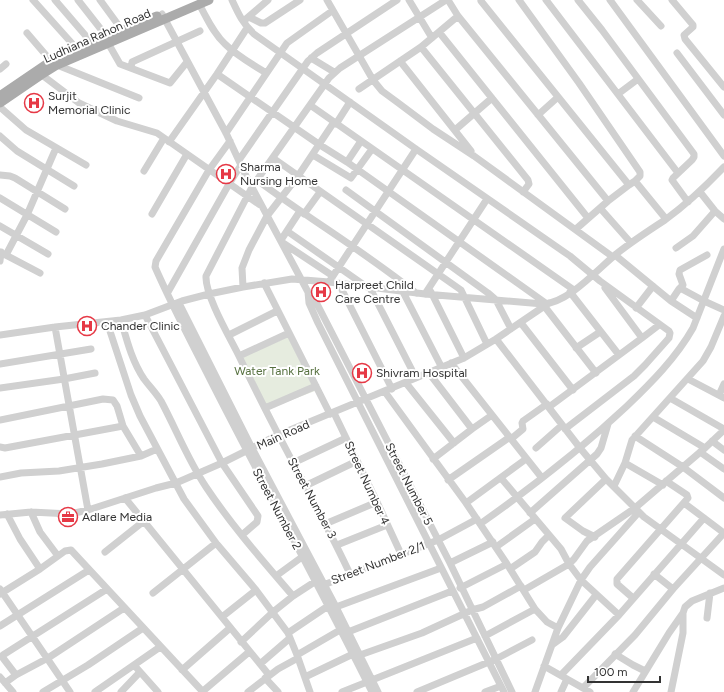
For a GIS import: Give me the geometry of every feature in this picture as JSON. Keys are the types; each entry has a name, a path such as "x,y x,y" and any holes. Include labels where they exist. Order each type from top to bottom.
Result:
{"main road":[{"name":"Ludhiana Rahon Road","path":"54,63 198,2 209,0"},
{"name":"Ludhiana Rahon Road","path":"0,96 77,49 92,43 108,40 122,30 163,17"},
{"name":"Ludhiana Rahon Road","path":"0,103 38,73"}],"street":[{"path":"33,0 77,49"},
{"path":"55,0 92,43"},
{"path":"78,0 108,40 120,64 170,83 187,62"},
{"path":"100,0 122,30"},
{"path":"232,0 246,22 280,52 487,199 559,248 600,281 668,331 670,335 655,354 634,376 536,448"},
{"path":"144,171 217,74 232,50 246,22 268,0"},
{"path":"246,22 265,22 300,0"},
{"path":"327,0 373,80 382,91 614,256 671,301 697,318"},
{"path":"168,292 240,163 302,68 311,58 397,0"},
{"path":"408,0 432,38"},
{"path":"447,0 458,16 608,201"},
{"name":"Street Number 3","path":"350,574 337,545 278,435 209,294 206,276 252,187 324,83 334,72 447,0"},
{"path":"519,0 584,89 640,172 640,176 576,229"},
{"path":"546,0 678,173"},
{"path":"578,0 694,154 692,160 672,180 688,202"},
{"path":"610,0 724,156"},
{"path":"637,0 661,26"},
{"path":"672,0 693,24 693,27 684,35 685,39 724,87"},
{"path":"480,1 558,98 632,183 666,219"},
{"path":"198,2 216,33 232,50 266,74"},
{"path":"226,133 280,52 291,39 332,11"},
{"path":"359,89 421,48 458,16"},
{"name":"Street Number 5","path":"163,17 226,133 262,207 282,241 308,292 315,300 450,563 460,588 512,692"},
{"path":"131,68 132,62 200,31"},
{"path":"438,32 588,218"},
{"path":"27,33 54,63 139,98"},
{"path":"421,48 528,180 529,184 523,192"},
{"path":"677,52 724,115"},
{"path":"311,58 334,72"},
{"path":"400,61 474,156"},
{"path":"38,73 78,102 117,121 158,133 262,207"},
{"path":"217,74 320,145 358,169 547,305 576,348 596,373"},
{"path":"618,94 638,79"},
{"path":"455,130 492,98"},
{"path":"538,115 558,98"},
{"path":"243,286 242,274 244,261 267,216 282,198 350,102"},
{"path":"310,105 572,291 600,332 619,355"},
{"path":"0,107 26,130 86,166"},
{"path":"0,136 17,151 74,186"},
{"path":"347,162 361,140"},
{"name":"Street Number 2","path":"230,141 209,170 156,261 155,267 176,304 250,449 302,557 320,584 332,606 369,681 372,692"},
{"path":"0,261 2,253 17,235 27,215 56,148"},
{"path":"313,155 348,178 352,178 372,149"},
{"path":"331,279 416,149"},
{"path":"152,214 187,154"},
{"path":"273,158 461,290 487,344"},
{"name":"Main Road","path":"3,515 31,512 70,514 88,510 176,483 222,463 278,435 332,414 464,358 496,339 547,305 572,291 614,256 688,202 724,167"},
{"path":"0,175 14,178 65,209"},
{"path":"258,180 390,273 416,294"},
{"path":"346,190 488,293 496,300 511,329"},
{"path":"320,192 287,231 282,241 339,284 416,294 429,293 464,298 547,305"},
{"path":"700,192 714,211 724,219"},
{"path":"0,198 56,232"},
{"path":"429,293 439,274 487,199"},
{"path":"600,208 631,243"},
{"path":"676,248 693,236 714,211"},
{"path":"0,226 48,254"},
{"path":"287,231 369,288 416,378"},
{"name":"Street Number 2/1","path":"241,642 273,612 293,596 320,584 438,540 478,522 517,498 580,448 649,385 686,340 697,318 724,249"},
{"path":"2,253 40,273"},
{"path":"671,301 684,284 679,274 680,270 707,255"},
{"path":"0,336 55,327 122,320 145,315 209,294 243,286 292,279 331,279"},
{"path":"600,281 642,338"},
{"name":"Street Number 4","path":"264,283 316,386 346,438 401,554"},
{"path":"339,284 392,389"},
{"path":"636,308 653,286"},
{"path":"680,288 724,310"},
{"path":"308,292 309,303 502,689 485,692"},
{"path":"403,292 442,368"},
{"path":"429,293 464,358"},
{"path":"229,335 277,311"},
{"path":"145,315 222,463 258,516 257,522 242,535"},
{"path":"614,486 625,463 630,443 688,379 707,355 724,316"},
{"path":"122,320 135,363 145,380 160,400 198,474 242,535 293,596"},
{"path":"106,322 131,395 140,416 184,499 216,543 256,590 289,635 310,692"},
{"path":"521,323 573,390"},
{"path":"448,480 523,429 523,421 573,390 659,325"},
{"path":"55,327 88,510"},
{"path":"576,348 600,332"},
{"path":"239,356 289,333"},
{"path":"496,339 580,448 606,479 637,510 660,529 724,575"},
{"path":"0,364 91,349"},
{"path":"451,364 542,478"},
{"path":"0,388 95,373"},
{"path":"429,373 472,429"},
{"path":"688,379 721,397 724,384"},
{"path":"406,383 454,443"},
{"path":"265,408 316,386"},
{"path":"385,392 466,503 523,588 535,609 547,622 558,628"},
{"path":"535,692 558,628 581,580 590,567 637,510 724,429 670,398"},
{"path":"0,420 103,399 113,400 117,406 124,426 141,456"},
{"path":"433,459 492,415"},
{"path":"653,417 703,450 724,469"},
{"path":"530,513 597,454 601,448 608,424"},
{"path":"0,447 5,448 124,426"},
{"path":"635,436 683,467 724,498"},
{"path":"293,463 346,438"},
{"path":"712,441 724,450"},
{"path":"0,477 21,473 54,471 80,467 141,456 157,449"},
{"path":"250,449 320,584"},
{"path":"466,503 526,459"},
{"path":"305,486 357,461"},
{"path":"625,463 688,496 688,499 617,579 617,584 633,598"},
{"path":"501,478 561,548 569,564 581,580 619,615"},
{"path":"595,537 583,531 565,518 606,479"},
{"path":"125,498 260,664 278,692"},
{"path":"325,524 377,502"},
{"path":"583,688 635,635 673,589 724,533 684,503"},
{"path":"305,677 356,655 422,633 523,588 569,564 588,541 637,510"},
{"path":"31,512 40,532 58,556"},
{"path":"3,515 40,569"},
{"path":"560,692 564,677 704,518"},
{"path":"450,563 494,545 535,519"},
{"path":"105,552 144,521"},
{"path":"337,545 387,525"},
{"path":"460,588 509,567 535,552 549,535"},
{"path":"153,593 184,570 216,543"},
{"path":"70,692 48,658 1,592 40,569 65,551 71,550 203,692 250,652"},
{"path":"276,576 302,557"},
{"path":"260,664 289,635 332,606 441,568"},
{"path":"0,626 17,614 63,588 89,570"},
{"path":"654,574 673,589"},
{"path":"633,692 688,603 724,588"},
{"path":"16,675 2,657 32,636 107,589"},
{"path":"222,617 256,590"},
{"path":"252,691 267,676 344,631 452,591"},
{"path":"707,618 710,593"},
{"path":"552,645 563,637 596,595"},
{"path":"6,683 16,675 48,658 124,608"},
{"path":"485,636 535,609"},
{"path":"671,692 682,633 683,613"},
{"path":"43,692 143,628"},
{"path":"182,670 230,628"},
{"path":"342,692 477,638"},
{"path":"417,692 496,659 532,640"},
{"path":"95,692 160,647"},
{"path":"615,654 645,671"},
{"path":"134,665 158,692"},
{"path":"544,666 590,692"},
{"path":"121,692 140,672"},
{"path":"0,677 12,691"},
{"path":"369,681 378,692"}],"green space":[{"name":"Water Tank Park","path":"288,337 315,391 268,409 243,357"}],"place":[{"name":"Surjit Memorial Clinic","path":"34,103"},
{"name":"Sharma Nursing Home","path":"226,174"},
{"name":"Harpreet Child Care Centre","path":"321,292"},
{"name":"Chander Clinic","path":"87,326"},
{"name":"Shivram Hospital","path":"362,373"},
{"name":"Adlare Media","path":"68,517"}]}
